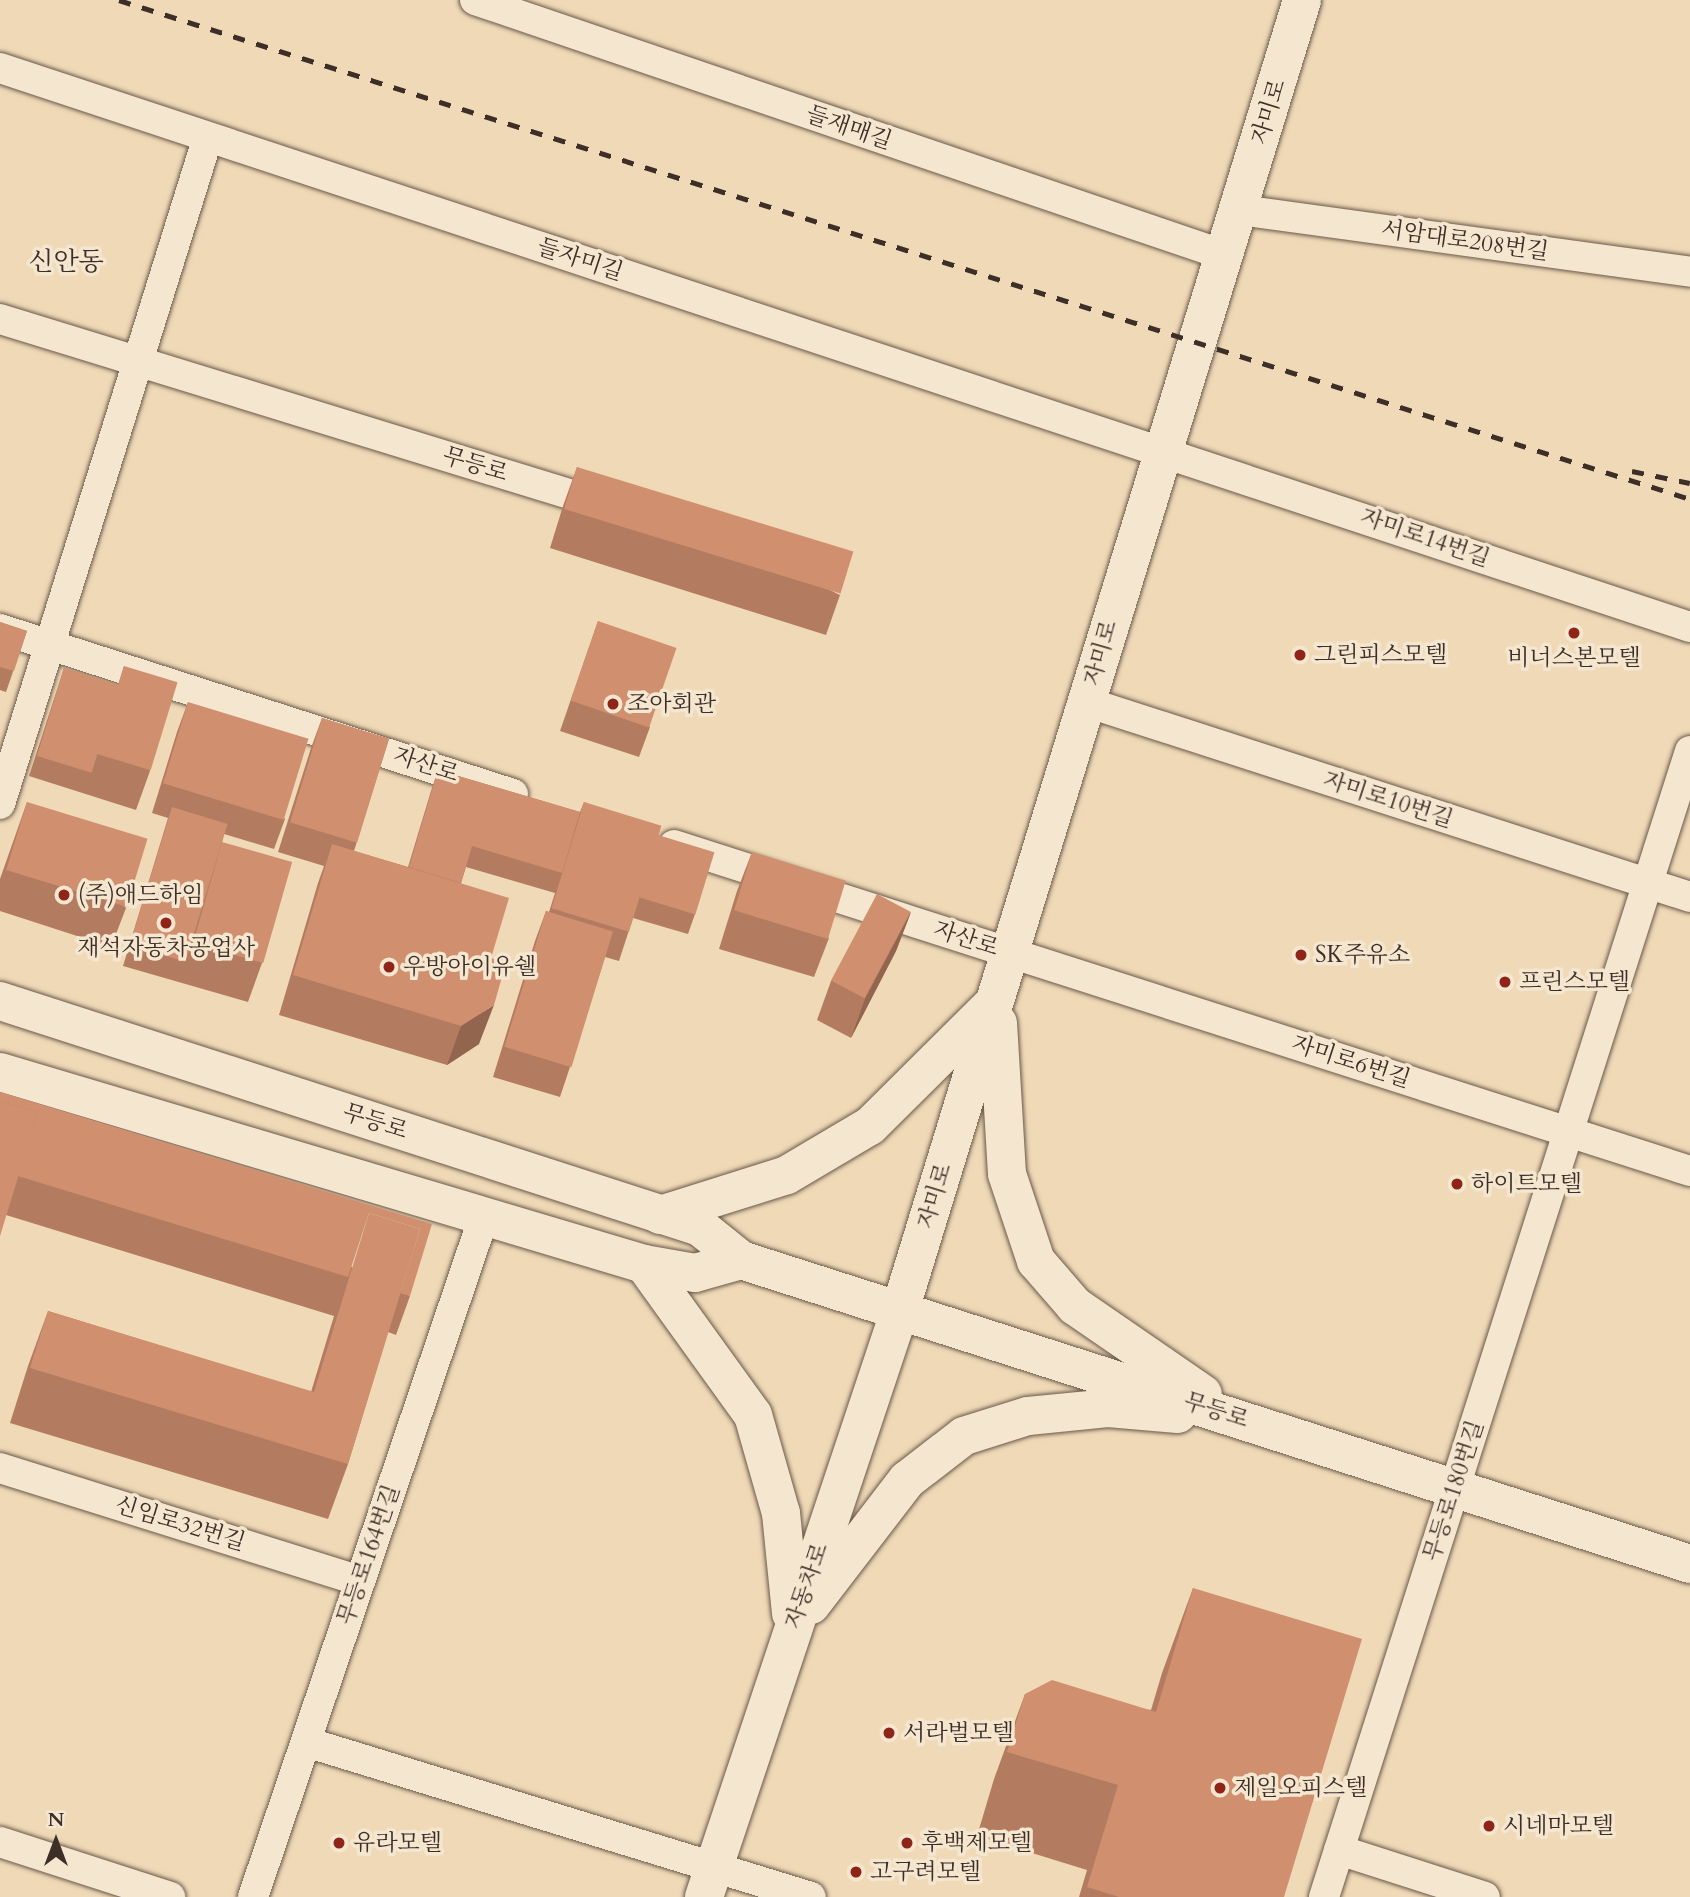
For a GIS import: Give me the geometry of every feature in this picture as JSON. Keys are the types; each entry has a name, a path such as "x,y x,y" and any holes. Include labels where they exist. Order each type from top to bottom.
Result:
{"street":[{"name":"들재매길","path":"475,0 1224,255"},
{"name":"자미로","path":"901,1307 1012,953 1161,449 1240,210 1302,0"},
{"name":"들자미길","path":"0,68 207,139 1161,449"},
{"path":"0,804 207,139"},
{"name":"서암대로208번길","path":"1240,210 1690,272"},
{"name":"무등로","path":"0,318 641,515"},
{"name":"자미로14번길","path":"1161,449 1690,627"},
{"name":"자산로","path":"0,629 537,801"},
{"name":"자미로10번길","path":"1086,702 1690,897"},
{"name":"무등로180번길","path":"1324,1897 1690,751"},
{"name":"자산로","path":"642,835 1012,953"},
{"name":"자미로6번길","path":"1012,953 1690,1171"},
{"path":"660,1215 786,1175 870,1126 997,1000"},
{"path":"997,1000 1007,1174 1036,1261 1075,1306 1238,1418"},
{"name":"무등로","path":"0,1001 700,1227 741,1260 901,1307 1690,1564"},
{"path":"0,1072 485,1213 644,1264 695,1273 741,1260"},
{"name":"무등로164번길","path":"253,1897 485,1213"},
{"path":"644,1264 753,1415 781,1513 792,1629"},
{"name":"자동차로","path":"709,1881 901,1307"},
{"path":"792,1629 907,1480 964,1436 1028,1416 1108,1408 1238,1418"},
{"name":"신임로32번길","path":"0,1468 360,1581"},
{"path":"306,1742 709,1881 811,1897"},
{"path":"0,1842 170,1897"},
{"path":"1339,1850 1485,1897"}],"building":[{"path":"577,467 853,551 841,594 564,509"},
{"name":"조아회관","path":"598,621 676,648 649,727 571,700"},
{"path":"0,622 27,631 14,671 0,667"},
{"path":"124,666 178,682 151,770 97,754"},
{"path":"64,668 119,685 92,773 37,756"},
{"path":"188,702 308,739 284,820 163,783"},
{"path":"322,718 389,738 357,843 290,822"},
{"path":"438,770 580,812 562,873 472,846 461,883 409,867"},
{"path":"27,802 147,839 127,907 6,870"},
{"path":"584,802 661,826 629,932 552,908"},
{"name":"재석자동차공업사","path":"172,807 227,824 185,962 130,945"},
{"path":"658,835 714,852 695,914 639,897"},
{"path":"222,842 292,862 263,963 193,943"},
{"name":"우방아이유쉘","path":"332,844 509,898 491,958 506,963 494,1005 461,1026 293,975"},
{"path":"752,852 846,881 828,939 734,910"},
{"path":"877,894 911,912 865,998 831,981"},
{"path":"546,911 613,931 571,1067 504,1047"},
{"path":"0,1092 432,1224 410,1296 400,1293 420,1229 369,1213 348,1277 18,1176 38,1112 0,1101"},
{"path":"0,1101 38,1112 0,1236"},
{"path":"369,1213 420,1229 348,1464 30,1368 48,1311 314,1392"},
{"path":"1193,1588 1362,1639 1284,1897 1119,1897 1087,1887 1118,1785 1007,1752 1025,1694 1052,1680 1156,1712"}],"railway":[{"path":"119,0 1690,499"},
{"path":"1632,471 1690,483"}],"place":[{"name":"비너스본모텔","path":"1574,633"},
{"name":"그린피스모텔","path":"1300,655"},
{"name":"조아회관","path":"613,704"},
{"name":"(주)애드하임","path":"64,895"},
{"name":"재석자동차공업사","path":"166,923"},
{"name":"SK주유소","path":"1301,955"},
{"name":"우방아이유쉘","path":"389,967"},
{"name":"프린스모텔","path":"1505,982"},
{"name":"하이트모텔","path":"1457,1184"},
{"name":"서라벌모텔","path":"889,1733"},
{"name":"제일오피스텔","path":"1220,1788"},
{"name":"시네마모텔","path":"1489,1826"},
{"name":"유라모텔","path":"339,1843"},
{"name":"후백제모텔","path":"907,1843"},
{"name":"고구려모텔","path":"856,1872"}],"district":[{"name":"신안동","path":"66,262"}]}
